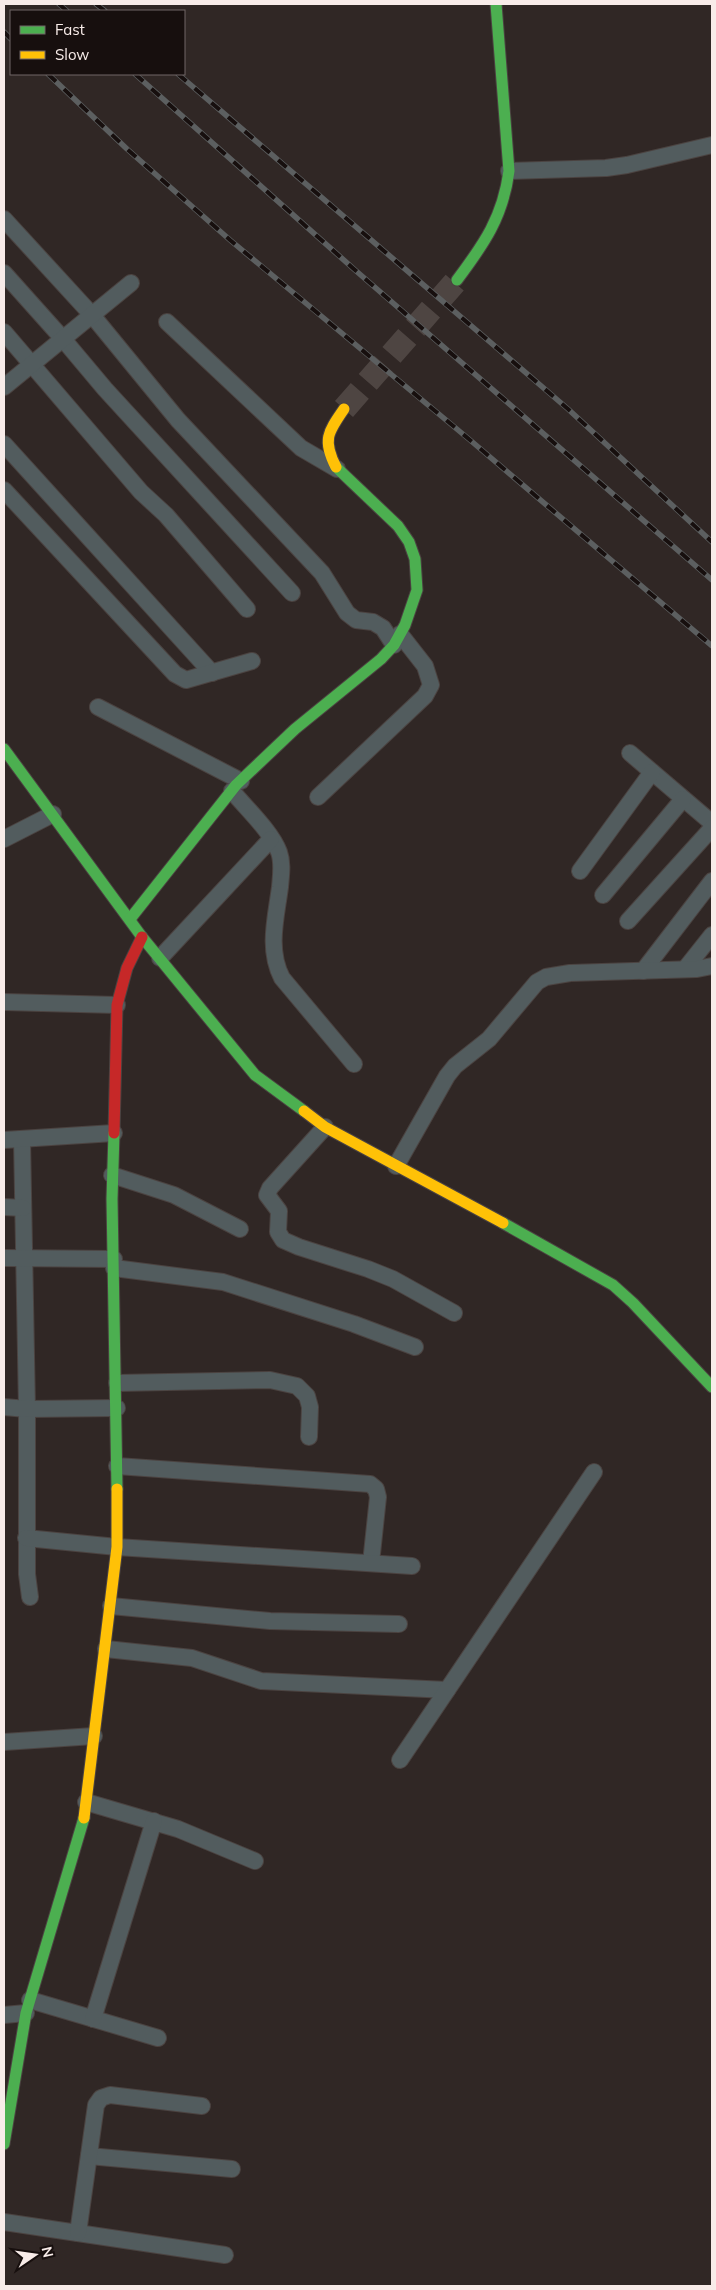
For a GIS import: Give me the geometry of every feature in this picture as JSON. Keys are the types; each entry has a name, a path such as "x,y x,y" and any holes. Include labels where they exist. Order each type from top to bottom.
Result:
{"street":[{"path":"457,280 489,238 507,192 509,171 496,4"},
{"path":"509,171 627,165 712,145"},
{"path":"4,220 92,315 178,420 322,573 347,613 356,620 373,622 399,634 425,666 431,685 425,696 318,797"},
{"path":"4,273 64,339 105,389 292,593"},
{"path":"4,387 131,283"},
{"path":"130,919 236,786 295,729 381,659 399,634 416,590 415,559 409,542 398,526 337,469 301,448 167,322"},
{"path":"4,332 140,492 166,514 247,609"},
{"path":"337,469 330,457 326,442 328,430 344,409"},
{"path":"4,444 212,673"},
{"path":"4,490 175,674 186,680 252,661"},
{"path":"98,707 236,786 279,852 282,868 272,951 275,965 282,978 354,1064"},
{"path":"4,749 142,937 255,1075 325,1127 551,1249 613,1285 633,1303 712,1387"},
{"path":"630,753 712,823"},
{"path":"580,871 652,772"},
{"path":"603,895 683,799"},
{"path":"4,839 52,814"},
{"path":"628,921 712,828"},
{"path":"160,958 271,839"},
{"path":"643,970 712,881"},
{"path":"685,969 712,935"},
{"path":"4,2144 28,2006 83,1828 111,1606 117,1547 118,1466 112,1175 117,1005 128,968 142,937"},
{"path":"396,1166 439,1088 455,1066 480,1047 537,982 546,977 570,973 685,969 712,966"},
{"path":"4,1002 117,1005"},
{"path":"325,1127 270,1188 268,1195 279,1211 278,1232 283,1240 393,1279 454,1313"},
{"path":"4,1140 114,1133"},
{"path":"22,1139 27,1409 26,1538 30,1597"},
{"path":"112,1175 174,1195 240,1229"},
{"path":"4,1207 23,1208"},
{"path":"4,1258 114,1264 223,1282 281,1299 415,1347"},
{"path":"116,1383 270,1380 297,1386 307,1396 310,1407 309,1437"},
{"path":"4,1407 27,1409 117,1408"},
{"path":"118,1466 370,1484 376,1489 378,1497 371,1564"},
{"path":"400,1760 594,1472"},
{"path":"26,1538 117,1547 412,1566"},
{"path":"111,1606 270,1621 398,1624"},
{"path":"106,1649 192,1658 261,1680 447,1690"},
{"path":"4,1742 94,1736"},
{"path":"86,1802 154,1821 194,1835 255,1861"},
{"path":"93,2019 154,1821"},
{"path":"4,2016 28,2006 93,2019 158,2038"},
{"path":"78,2234 96,2105 101,2098 110,2095 202,2106"},
{"path":"89,2156 232,2169"},
{"path":"4,2222 225,2255"}],"tunnel":[{"path":"344,409 457,280"}],"railway":[{"path":"59,4 66,10"},
{"path":"96,4 104,10"},
{"path":"4,32 10,38"},
{"path":"49,75 127,149 230,240 470,440 712,646"},
{"path":"136,75 355,270 712,580"},
{"path":"179,75 568,409 712,542"}],"traffic: fast":[{"path":"457,280 491,229 502,202 509,171 496,4"},
{"path":"130,919 236,785 295,729 381,659 394,645 405,625 417,590 415,559 409,542 398,526 336,467"},
{"path":"4,749 142,937 255,1075 304,1111"},
{"path":"114,1133 112,1199 117,1489"},
{"path":"503,1223 613,1285 633,1303 712,1387"},
{"path":"4,2144 26,2013 84,1818"}],"traffic: slow":[{"path":"336,467 328,443 331,430 344,409"},
{"path":"304,1111 325,1127 503,1223"},
{"path":"84,1818 117,1547 117,1489"}],"traffic: jam":[{"path":"114,1133 117,1005 127,968 142,937"}]}
